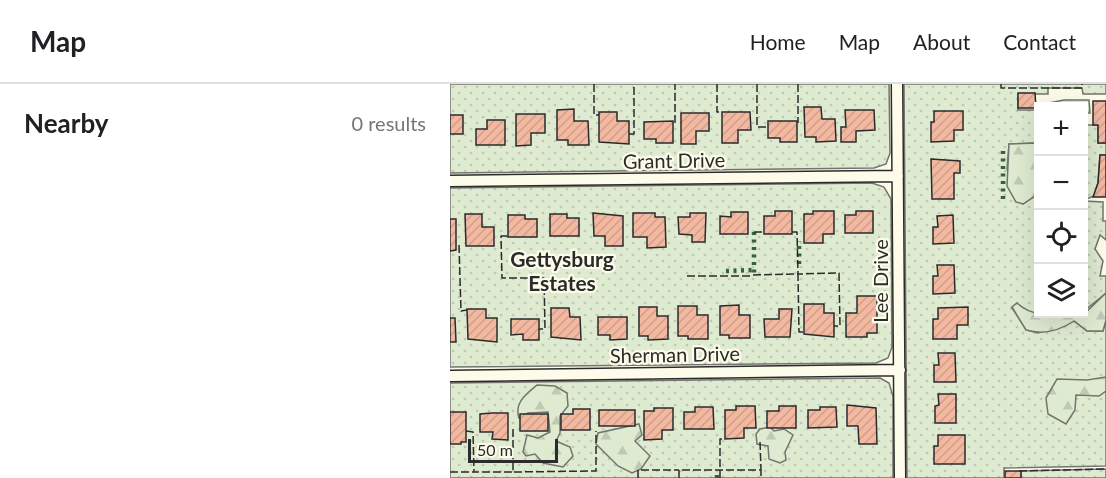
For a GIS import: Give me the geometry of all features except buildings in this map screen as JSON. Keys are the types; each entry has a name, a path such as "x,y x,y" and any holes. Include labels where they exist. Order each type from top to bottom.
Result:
{"street":[{"name":"Lee Drive","path":"897,84 900,478"},
{"name":"Grant Drive","path":"450,181 898,176"},
{"name":"Sherman Drive","path":"450,376 900,370"}],"green space":[{"path":"450,84 889,84 890,153 886,164 874,168 450,173"},
{"path":"904,84 1106,84 1106,94 1083,94 1082,88 1048,88 1048,94 1018,94 1018,110 1034,110 1034,143 1009,144 1007,169 1023,204 1034,197 1034,313 1012,308 1026,329 1038,333 1074,321 1087,331 1103,331 1106,320 1106,466 1004,468 1004,478 907,478"},
{"path":"1089,100 1090,113 1088,113 1088,102 1054,102"},
{"path":"1088,125 1098,125 1098,143 1106,143 1106,155 1100,155 1098,183 1094,196 1088,198"},
{"path":"1034,143 1034,197 1023,204 1016,202 1007,186 1009,144"},
{"path":"872,183 884,187 891,199 892,347 888,358 876,363 450,367 450,188"},
{"path":"1088,201 1103,202 1106,240 1100,235 1095,249 1103,261 1100,276 1106,276 1106,293 1088,308"},
{"path":"1106,293 1106,320 1103,331 1087,331 1074,321 1051,331 1026,330 1012,307 1017,303 1034,312 1034,318 1088,318 1088,310"},
{"path":"1106,377 1106,391 1099,396 1076,395 1075,410 1066,424 1048,414 1046,398 1057,379 1087,380"},
{"path":"880,378 889,383 893,396 893,478 450,478 450,383"},
{"path":"537,385 555,386 567,393 568,406 560,416 560,433 556,441 570,447 573,456 563,467 543,463 535,454 526,456 523,452 527,435 538,438 550,432 548,412 528,413 519,418 520,403 525,395"},
{"path":"639,424 642,435 635,441 650,456 641,469 632,473 618,466 596,444 598,433"},
{"path":"770,427 774,431 784,429 793,435 785,452 786,460 780,463 769,459 768,446 757,444 756,434 760,429"},
{"path":"1106,469 1106,478 1021,478 1021,471"}],"hedge":[{"path":"1003,151 1003,199"},
{"path":"754,232 754,273"},
{"path":"799,241 799,264"},
{"path":"726,271 752,270"}],"fence":[{"path":"594,84 594,115 599,115"},
{"path":"629,134 634,134 634,84"},
{"path":"675,84 675,123"},
{"path":"717,84 717,112 722,112"},
{"path":"757,84 757,127 768,127"},
{"path":"798,84 798,123"},
{"path":"1001,84 1001,88 1082,88 1082,84"},
{"path":"754,232 764,232"},
{"path":"792,232 797,232 798,274 839,273 840,326 834,326"},
{"path":"507,236 501,236 502,278 544,278 545,329 539,329"},
{"path":"459,245 461,311 467,310"},
{"path":"753,275 798,274 799,332 804,332"},
{"path":"687,276 752,276"},
{"path":"513,429 513,472 596,471 596,431"},
{"path":"466,431 473,432 474,472 513,472"},
{"path":"720,478 720,439 725,439"},
{"path":"760,442 761,470"},
{"path":"1019,471 1106,469"},
{"path":"638,478 638,470 679,470"},
{"path":"679,478 679,470 761,470 761,478"},
{"path":"450,472 474,472"}],"district":[{"name":"Gettysburg Estates","path":"562,272"}]}
